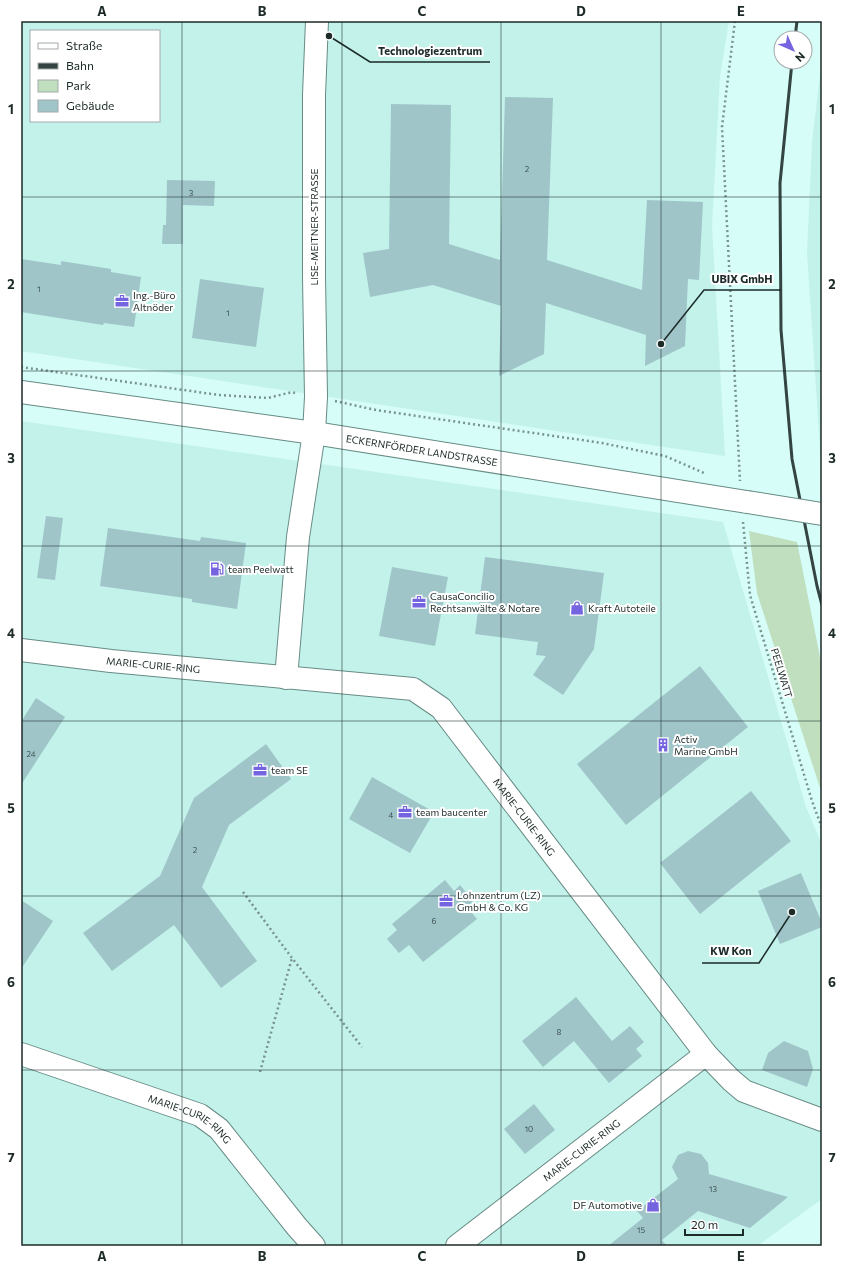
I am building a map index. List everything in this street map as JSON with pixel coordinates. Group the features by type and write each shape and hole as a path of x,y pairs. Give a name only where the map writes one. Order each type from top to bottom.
{"street":[{"name":"LISE-MEITNER-STRASSE","path":"314,434 316,397 314,277 314,96 318,21"},
{"name":"ECKERNFÖRDER LANDSTRASSE","path":"21,392 314,434 744,507 822,514"},
{"path":"286,678 298,537 314,434"},
{"name":"MARIE-CURIE-RING","path":"21,650 111,661 413,689 441,708 706,1054 744,1091 822,1120"},
{"name":"MARIE-CURIE-RING","path":"21,1054 200,1115 219,1129 314,1246"},
{"name":"MARIE-CURIE-RING","path":"457,1246 706,1054"}],"path":[{"name":"PEELWATT","path":"735,21 722,127 750,595 812,801 822,828"},
{"path":"21,367 220,395 268,398 292,392 376,410 602,443 665,456 706,473"},
{"path":"243,892 292,958 362,1047"},
{"path":"260,1072 292,958"}],"shaded area":[{"path":"21,21 729,21 720,76 712,226 725,456 21,351"},
{"path":"822,59 822,479 807,253 812,142"},
{"path":"21,421 723,522 806,807 822,845 822,1199 757,1246 21,1246"}],"green space":[{"path":"749,531 797,542 822,667 822,794 757,593"}],"building":[{"path":"505,97 553,98 547,260 642,290 647,200 703,202 699,280 688,279 685,346 645,366 646,335 546,303 544,354 499,376 501,306 433,285 370,297 363,253 389,249 391,104 451,105 449,244 500,260"},
{"path":"167,180 215,181 214,206 183,205 183,244 162,244 163,225 166,225"},
{"path":"21,259 61,265 61,261 111,269 111,272 141,277 134,327 104,323 103,325 21,312"},
{"path":"200,279 264,288 256,347 192,338"},
{"path":"46,516 63,518 55,580 37,578"},
{"path":"108,528 200,541 201,537 246,543 237,609 192,602 192,599 100,586"},
{"path":"485,557 604,573 594,649 563,695 533,675 546,656 536,655 538,642 475,634"},
{"path":"392,567 448,577 435,646 379,636"},
{"name":"Activ Marine GmbH","path":"700,666 748,727 626,825 577,764"},
{"path":"36,698 65,717 21,785 21,722"},
{"path":"266,744 291,779 229,825 202,887 257,961 221,988 174,925 112,971 83,933 160,876 194,798"},
{"path":"372,777 434,812 410,853 349,819"},
{"path":"751,791 791,841 700,914 660,863"},
{"path":"801,873 822,923 822,927 780,944 758,891"},
{"path":"445,880 454,891 460,885 473,901 467,907 477,919 423,962 409,945 399,953 387,939 397,930 392,924"},
{"path":"21,900 53,921 21,969"},
{"path":"576,997 612,1041 630,1026 644,1042 636,1049 642,1056 609,1083 574,1041 543,1067 522,1041"},
{"path":"784,1041 808,1051 813,1069 807,1087 762,1070 768,1053"},
{"path":"534,1104 555,1130 525,1154 504,1129"},
{"path":"688,1151 701,1154 708,1163 709,1174 788,1197 750,1228 698,1211 662,1240 667,1246 608,1246 643,1218 637,1211 678,1179 672,1167 678,1155"}],"railway":[{"path":"796,30 797,21"},
{"path":"791,70 780,183 781,330 792,459 822,605"}],"place":[{"name":"Technologiezentrum","path":"329,36"},
{"name":"Ing.-Büro Altnöder","path":"122,301"},
{"name":"UBIX GmbH","path":"661,344"},
{"name":"team Peelwatt","path":"217,569"},
{"name":"CausaConcilio Rechtsanwälte & Notare","path":"419,602"},
{"name":"Kraft Autoteile","path":"577,608"},
{"name":"Activ Marine GmbH","path":"663,745"},
{"name":"team SE","path":"260,770"},
{"name":"team baucenter","path":"405,812"},
{"name":"Lohnzentrum (LZ) GmbH & Co. KG","path":"446,901"},
{"name":"KW Kon","path":"792,912"},
{"name":"DF Automotive","path":"653,1205"}]}
